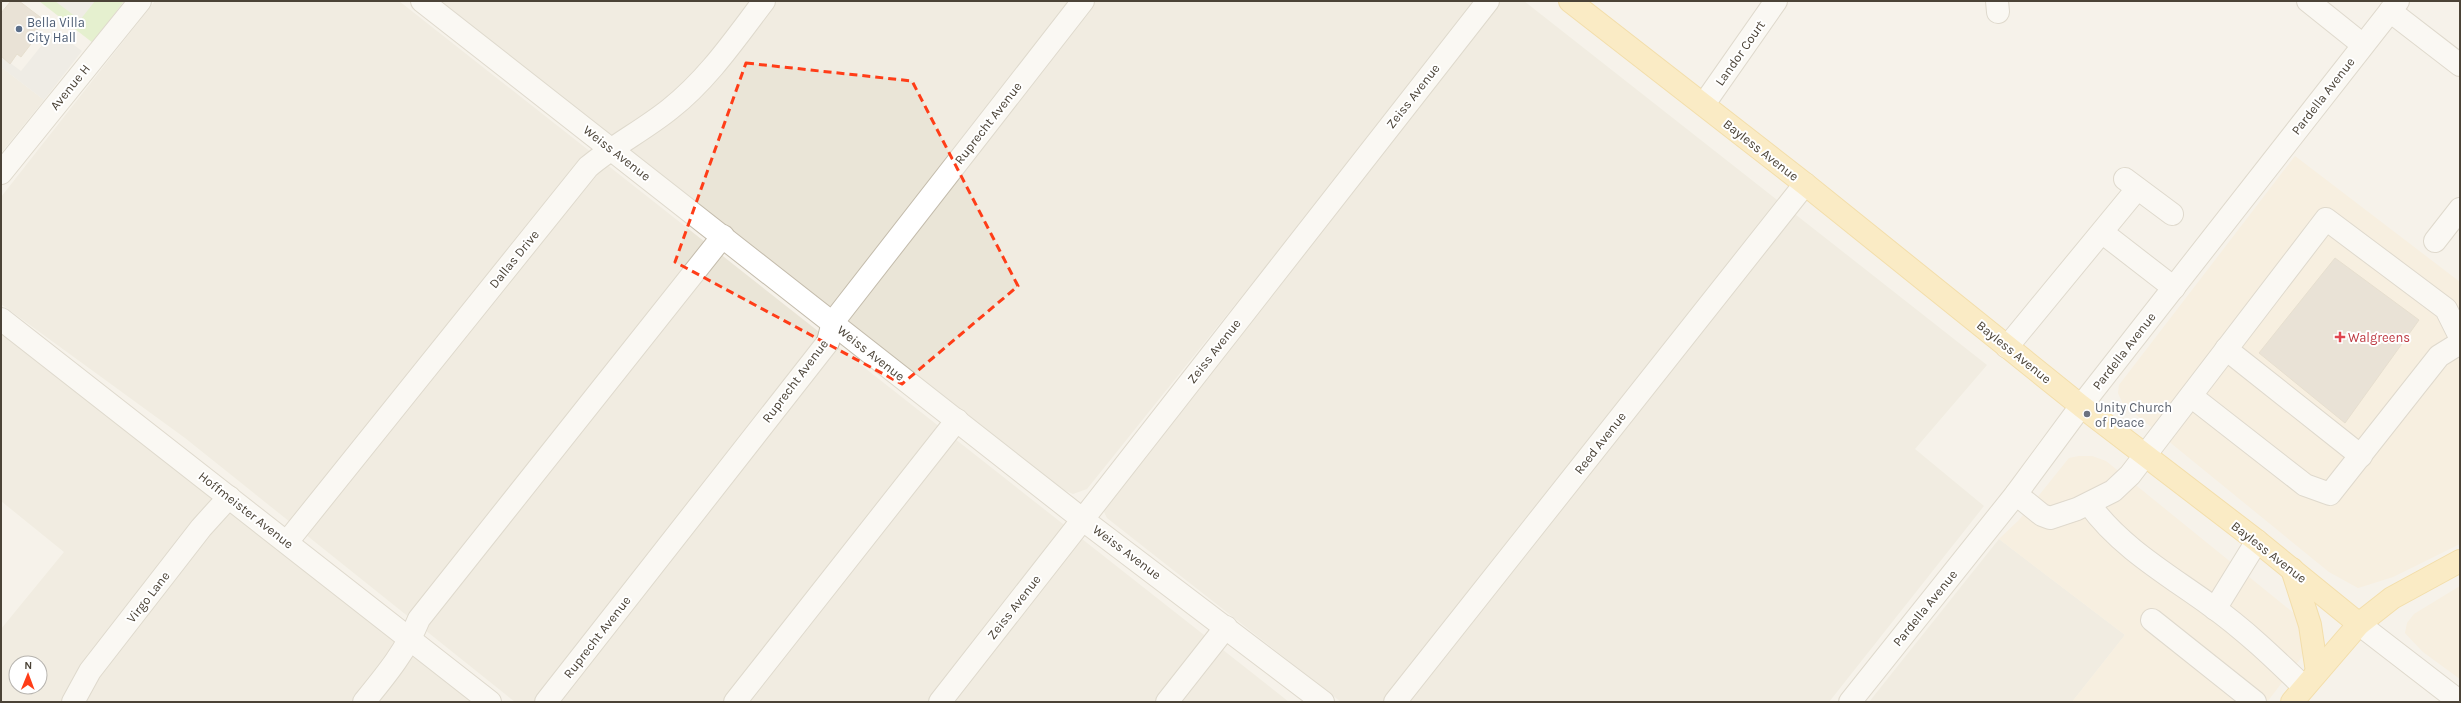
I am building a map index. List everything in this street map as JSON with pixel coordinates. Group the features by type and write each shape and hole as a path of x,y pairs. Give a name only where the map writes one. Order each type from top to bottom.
{"main road":[{"name":"Bayless Avenue","path":"1570,1 1704,104 2081,406 2257,541 2359,624"},
{"path":"2305,687 2359,624 2392,598 2460,561"},
{"path":"2292,569 2310,625 2305,687"}],"street":[{"name":"Avenue H","path":"1,173 140,1"},
{"name":"Dallas Drive","path":"287,542 588,167 610,148 670,109 705,78 764,1"},
{"name":"Ruprecht Avenue","path":"546,702 828,342 833,322 1083,1"},
{"name":"Zeiss Avenue","path":"940,702 1488,1"},
{"name":"Landor Court","path":"1704,104 1776,1"},
{"path":"2308,1 2364,45"},
{"name":"Weiss Avenue","path":"432,4 610,148 1082,519 1323,702"},
{"path":"2394,6 2460,66"},
{"name":"Pardella Avenue","path":"1850,702 2016,494 2081,406 2394,6"},
{"name":"Reed Avenue","path":"1395,702 1805,184"},
{"path":"2007,346 2103,233 2131,184 2172,214"},
{"path":"2435,241 2460,209"},
{"path":"2016,494 2042,515 2050,518 2089,504 2113,491 2146,455 2326,219 2446,310 2460,337"},
{"path":"2103,233 2174,288"},
{"path":"364,702 394,665 410,640 419,619 723,236"},
{"name":"Hoffmeister Avenue","path":"1,319 490,702"},
{"path":"2191,396 2305,485 2330,494 2439,356 2460,343"},
{"path":"2226,349 2361,456"},
{"path":"735,702 957,420"},
{"name":"Virgo Lane","path":"73,702 90,671 202,528 229,497"},
{"path":"2089,504 2100,520 2126,544 2245,631 2305,687"},
{"path":"2215,609 2257,541"},
{"path":"2152,620 2255,702"},
{"name":"Bayless Avenue","path":"2359,624 2437,695 2460,702"},
{"path":"1167,702 1226,627"}],"highlighted area":[{"path":"746,63 912,81 1018,286 902,384 675,262"}],"shaded area":[{"path":"55,1 95,1 80,20"},
{"path":"155,1 399,1 1289,702 515,702 185,438 1,304 1,197"},
{"path":"438,1 1524,1 1987,365 1915,449 1984,506 1829,702 1341,702 1107,518 1104,512 1107,502 1296,264 1278,251 1087,489 1073,494 1057,487"},
{"path":"54,30 82,51 44,100 1,67 1,56 21,71"},
{"path":"1,67 44,100 1,153"},
{"path":"2295,156 2460,282 2460,544 2393,577 2358,588 2329,572 2123,404 2118,393 2119,385"},
{"path":"1,332 473,702 1,702 1,629 64,552 1,501"},
{"path":"2092,456 2106,461 2301,619 2306,645 2301,658 2267,702 2072,702 2125,635 1999,539 2019,520 2069,458"},
{"path":"1999,539 2125,635 2072,702 1869,702"},
{"path":"2460,586 2460,679 2423,652 2405,633 2407,623 2414,614"}],"green space":[{"path":"39,1 124,1 93,43"}],"building":[{"name":"Bella Villa City Hall","path":"11,1 19,1 44,20 31,38 34,40 21,57 17,54 10,64 1,56 1,13"},
{"name":"Walgreens","path":"2335,258 2419,320 2345,423 2259,353"}],"place":[{"name":"Bella Villa City Hall","path":"19,29"},
{"name":"Walgreens","path":"2340,337"},
{"name":"Unity Church of Peace","path":"2087,414"}]}
